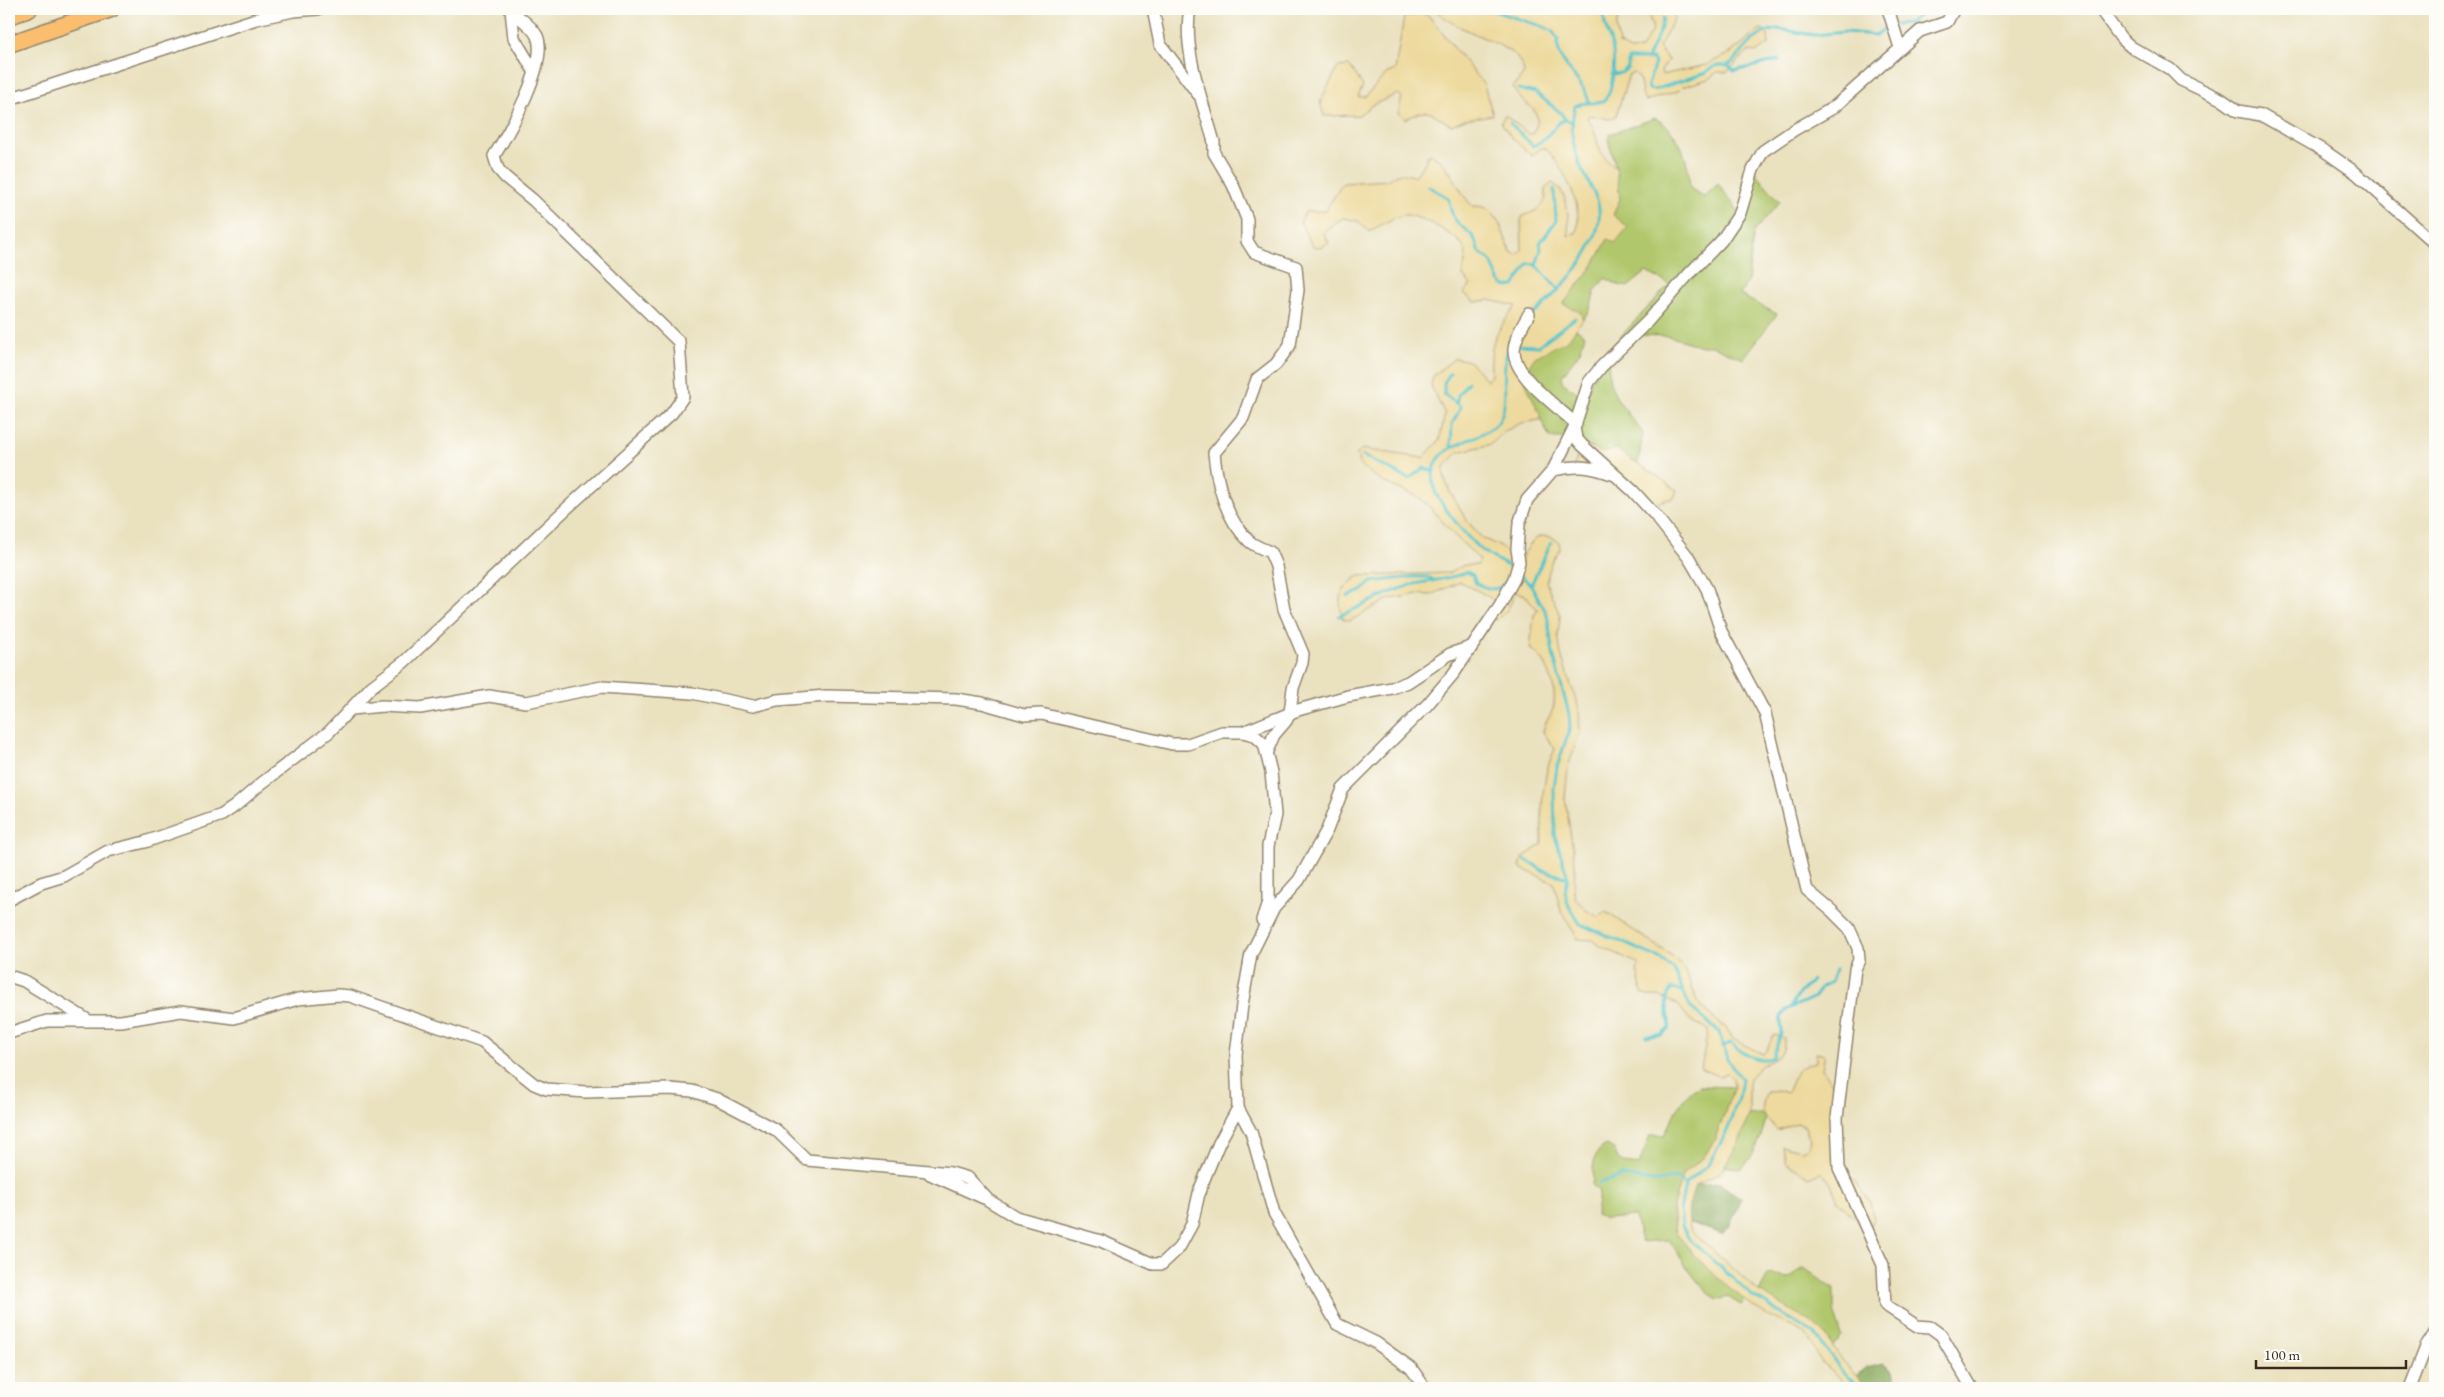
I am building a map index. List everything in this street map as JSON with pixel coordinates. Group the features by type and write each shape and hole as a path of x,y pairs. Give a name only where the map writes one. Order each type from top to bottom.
{"highway":[{"path":"9,16 29,9"},
{"path":"9,44 111,9"}],"street":[{"path":"9,99 256,19 293,11 318,9"},
{"path":"9,900 41,883 64,876 108,851 145,842 222,815 322,738 372,687 404,662 566,509 672,413 683,397 679,342 533,200 498,169 494,156 515,121 540,53 537,36 527,23 510,9"},
{"path":"510,9 514,38 534,71"},
{"path":"1152,9 1160,44 1202,99"},
{"path":"1190,9 1187,25 1189,44 1214,142 1214,153 1233,185 1247,219 1248,241 1254,252 1296,267 1298,290 1290,345 1276,364 1258,379 1243,418 1214,453 1217,483 1227,511 1250,542 1270,552 1276,566 1284,609 1303,654 1302,663 1293,688 1290,713 1274,735 1267,751"},
{"path":"1888,9 1900,48"},
{"path":"1251,954 1274,908 1299,880 1327,830 1343,789 1427,705 1454,673 1500,605 1514,579 1519,562 1517,549 1519,524 1527,500 1553,470 1575,426 1589,382 1600,367 1648,321 1688,274 1721,241 1740,213 1753,170 1764,151 1794,130 1833,108 1920,31 1948,22 1954,9"},
{"path":"2100,9 2121,38 2131,47 2170,69 2181,80 2222,99 2238,111 2261,115 2326,152 2356,173 2435,244"},
{"path":"2420,229 2435,236"},
{"path":"1529,314 1516,340 1514,352 1519,368 1538,390 1575,426 1576,438 1582,445 1655,515 1689,558 1707,589 1721,631 1765,713 1807,890 1832,911 1848,928 1858,948 1859,960 1855,969 1837,1118 1839,1168 1883,1265 1885,1305 1917,1326 1930,1327 1941,1335 1972,1388"},
{"path":"1553,470 1574,466 1588,466 1615,475"},
{"path":"352,709 382,706 420,708 489,696 526,702 602,687 692,693 754,706 777,700 826,696 956,700 982,703 1024,716 1041,714 1172,744 1188,744 1222,732 1243,732 1290,713 1348,696 1392,688 1408,682 1450,654 1471,647"},
{"path":"1243,732 1261,740 1267,751 1275,815 1268,846 1268,902 1251,954 1236,1055 1238,1108 1251,1132 1274,1213 1336,1324 1376,1343 1412,1368 1424,1388"},
{"path":"9,976 24,981 88,1020"},
{"path":"9,1033 47,1021 121,1021 181,1011 234,1018 298,999 338,995 350,996 482,1042 534,1084 546,1089 586,1092 670,1089 692,1091 717,1099 776,1130 807,1160 950,1173 968,1178 988,1200 1016,1217 1101,1241 1153,1264 1162,1264 1179,1248 1192,1224 1200,1189 1220,1142 1238,1108"},
{"path":"2410,1388 2426,1346 2435,1333"}],"green space":[{"path":"1655,118 1671,131 1682,148 1688,168 1690,188 1704,197 1718,184 1740,213 1753,170 1780,202 1754,231 1748,280 1740,295 1777,314 1743,359 1713,346 1701,346 1668,336 1634,335 1616,351 1609,365 1611,386 1622,407 1643,433 1638,464 1616,449 1603,453 1569,438 1550,438 1525,382 1529,365 1533,359 1540,353 1566,339 1577,329 1585,335 1580,351 1562,376 1562,382 1584,397 1603,358 1670,284 1646,272 1628,287 1618,285 1605,278 1595,291 1590,310 1583,319 1579,312 1563,304 1593,266 1608,239 1613,215 1620,199 1616,168 1608,139 1610,134"},
{"path":"1700,1086 1734,1087 1715,1139 1704,1157 1683,1173 1673,1206 1673,1221 1676,1233 1695,1256 1745,1300 1741,1305 1728,1297 1717,1298 1707,1291 1689,1270 1669,1240 1641,1242 1635,1217 1605,1219 1596,1215 1599,1191 1592,1186 1594,1162 1598,1152 1607,1145 1615,1150 1618,1160 1623,1163 1639,1165 1650,1135 1664,1135 1674,1114 1683,1101 1693,1090"},
{"path":"1762,1114 1766,1118 1760,1139 1746,1164 1741,1169 1725,1166 1739,1142 1749,1115"},
{"path":"1720,1183 1741,1198 1729,1227 1722,1234 1687,1222 1690,1199 1695,1185"},
{"path":"1804,1268 1834,1289 1834,1311 1842,1337 1833,1346 1824,1333 1759,1292 1768,1275 1789,1278"},
{"path":"1884,1364 1894,1371 1898,1388 1867,1388 1856,1376 1866,1368"}],"sand":[{"path":"1434,9 1620,9 1616,28 1619,44 1630,50 1641,49 1653,29 1649,11 1652,9 1670,9 1674,14 1674,19 1659,47 1668,60 1661,71 1662,75 1706,65 1732,52 1759,30 1763,29 1768,35 1769,44 1757,52 1749,51 1727,72 1717,72 1708,79 1645,101 1637,76 1635,73 1629,74 1616,116 1609,119 1589,115 1587,118 1592,125 1603,155 1616,168 1620,199 1613,215 1628,227 1615,243 1608,239 1593,266 1563,304 1580,312 1583,319 1568,340 1535,357 1529,366 1525,382 1540,414 1540,420 1521,423 1505,431 1491,444 1459,452 1444,467 1444,476 1449,490 1468,522 1482,538 1501,547 1519,562 1530,544 1539,537 1545,536 1559,542 1560,548 1551,563 1546,582 1560,615 1558,635 1561,655 1579,709 1580,731 1568,767 1565,798 1575,863 1574,892 1576,899 1586,910 1599,917 1606,912 1671,955 1685,969 1697,1001 1704,1010 1726,1028 1734,1040 1763,1054 1775,1035 1784,1038 1780,1055 1762,1065 1749,1078 1749,1115 1739,1142 1720,1173 1695,1185 1688,1214 1691,1231 1759,1292 1813,1323 1824,1333 1843,1361 1867,1388 1851,1388 1822,1363 1806,1334 1761,1312 1729,1288 1695,1256 1676,1233 1673,1206 1683,1173 1704,1157 1715,1139 1734,1087 1733,1079 1727,1073 1719,1076 1701,1069 1708,1030 1690,1020 1678,1005 1659,996 1647,996 1642,993 1637,971 1639,964 1600,946 1593,940 1578,939 1561,911 1554,883 1520,868 1522,858 1542,844 1544,784 1555,749 1543,732 1554,704 1552,680 1546,665 1530,649 1534,615 1538,610 1525,595 1516,592 1508,609 1497,620 1492,617 1500,605 1460,582 1431,595 1417,594 1387,600 1350,621 1343,619 1340,605 1342,594 1344,589 1359,576 1449,573 1464,565 1478,565 1480,560 1453,534 1428,505 1414,495 1382,482 1359,464 1357,454 1362,449 1423,458 1439,441 1445,414 1431,386 1433,376 1455,358 1469,361 1487,380 1491,376 1491,353 1495,338 1516,306 1489,300 1475,302 1463,293 1471,285 1463,276 1466,256 1465,249 1462,244 1447,232 1427,222 1409,215 1403,215 1369,232 1358,221 1343,218 1328,228 1324,234 1329,243 1320,247 1312,246 1300,222 1306,211 1325,211 1343,183 1388,180 1399,173 1415,176 1426,161 1426,156 1432,154 1445,165 1472,206 1481,207 1494,214 1511,252 1517,255 1522,250 1521,220 1523,216 1541,207 1546,195 1545,189 1552,183 1558,187 1565,199 1568,214 1568,236 1576,233 1578,223 1575,200 1559,165 1545,148 1541,148 1532,156 1512,138 1501,122 1505,115 1529,134 1533,134 1537,125 1535,112 1517,95 1513,88 1524,73 1519,60 1500,45 1451,22"},
{"path":"1427,14 1484,85 1493,115 1465,119 1451,125 1434,114 1425,112 1406,119 1398,113 1402,97 1398,94 1372,105 1359,115 1324,116 1320,102 1338,67 1350,66 1363,86 1358,97 1365,97 1386,74 1395,70 1404,17"},
{"path":"1582,445 1603,453 1616,449 1677,490 1674,498 1661,501 1650,510 1615,475 1574,465"},
{"path":"1816,1053 1825,1055 1822,1069 1840,1094 1842,1178 1854,1180 1870,1201 1874,1219 1868,1229 1865,1229 1838,1201 1830,1181 1821,1173 1809,1177 1785,1162 1782,1146 1802,1150 1808,1147 1810,1139 1805,1127 1797,1123 1777,1130 1764,1113 1763,1105 1767,1092 1778,1090 1787,1093 1797,1072 1804,1066 1816,1062"}],"waterway":[{"path":"1488,9 1552,31 1558,39 1560,56 1581,86 1589,102"},
{"path":"1531,317 1567,281 1596,235 1599,219 1598,203 1579,162 1572,135 1572,126 1575,106 1583,103 1601,102 1607,96 1612,83 1612,47 1604,19 1604,9"},
{"path":"1896,24 1909,23 1928,9"},
{"path":"1647,59 1661,28 1663,18"},
{"path":"1612,74 1621,73 1628,68 1628,59 1653,59 1655,63 1648,85 1649,89 1654,90 1705,73 1715,66 1728,65 1753,40 1765,32 1777,29 1814,35 1845,32 1876,35 1890,24"},
{"path":"1728,65 1734,71 1779,60"},
{"path":"1518,89 1536,93 1561,113 1565,120"},
{"path":"1510,123 1533,146 1543,140 1560,122 1565,120 1572,122"},
{"path":"1428,186 1448,198 1454,218 1474,239 1478,251 1491,262 1501,283 1514,286 1528,264 1531,263 1537,266 1559,290"},
{"path":"1536,265 1541,250 1540,243 1556,221 1554,189"},
{"path":"1517,345 1538,346 1575,318"},
{"path":"1511,344 1505,362 1505,393 1503,412 1499,421 1490,430 1444,453 1435,465 1433,481 1435,491 1442,504 1474,544 1515,570"},
{"path":"1450,373 1444,383 1444,394 1461,407 1452,424 1451,448"},
{"path":"1457,402 1458,395 1468,382"},
{"path":"1363,456 1409,479 1423,468 1434,472"},
{"path":"1531,585 1551,543"},
{"path":"1339,616 1401,588 1453,577 1467,572 1473,575 1476,584 1491,589 1498,588 1509,578"},
{"path":"1519,574 1531,585 1547,614 1553,654 1569,714 1570,728 1557,767 1554,788 1555,836 1568,878 1565,892 1568,904 1580,924 1659,958 1673,968 1690,1007 1719,1032 1727,1059 1742,1079 1740,1092 1728,1129 1708,1165 1687,1183 1684,1190 1680,1210 1682,1226 1689,1239 1752,1296 1814,1333 1842,1371 1859,1388"},
{"path":"1348,596 1362,591 1371,582 1412,577 1432,579"},
{"path":"1525,860 1541,870 1568,878"},
{"path":"1723,1046 1731,1043 1750,1056 1762,1059 1773,1057 1781,1033 1781,1017 1786,1010 1815,997 1821,987 1831,982 1835,970"},
{"path":"1792,1007 1798,995 1812,980"},
{"path":"1646,1036 1662,1035 1669,1029 1666,1004 1668,994 1671,989 1683,991"},
{"path":"1599,1183 1622,1176 1658,1182 1673,1178 1680,1180 1685,1187"}]}
